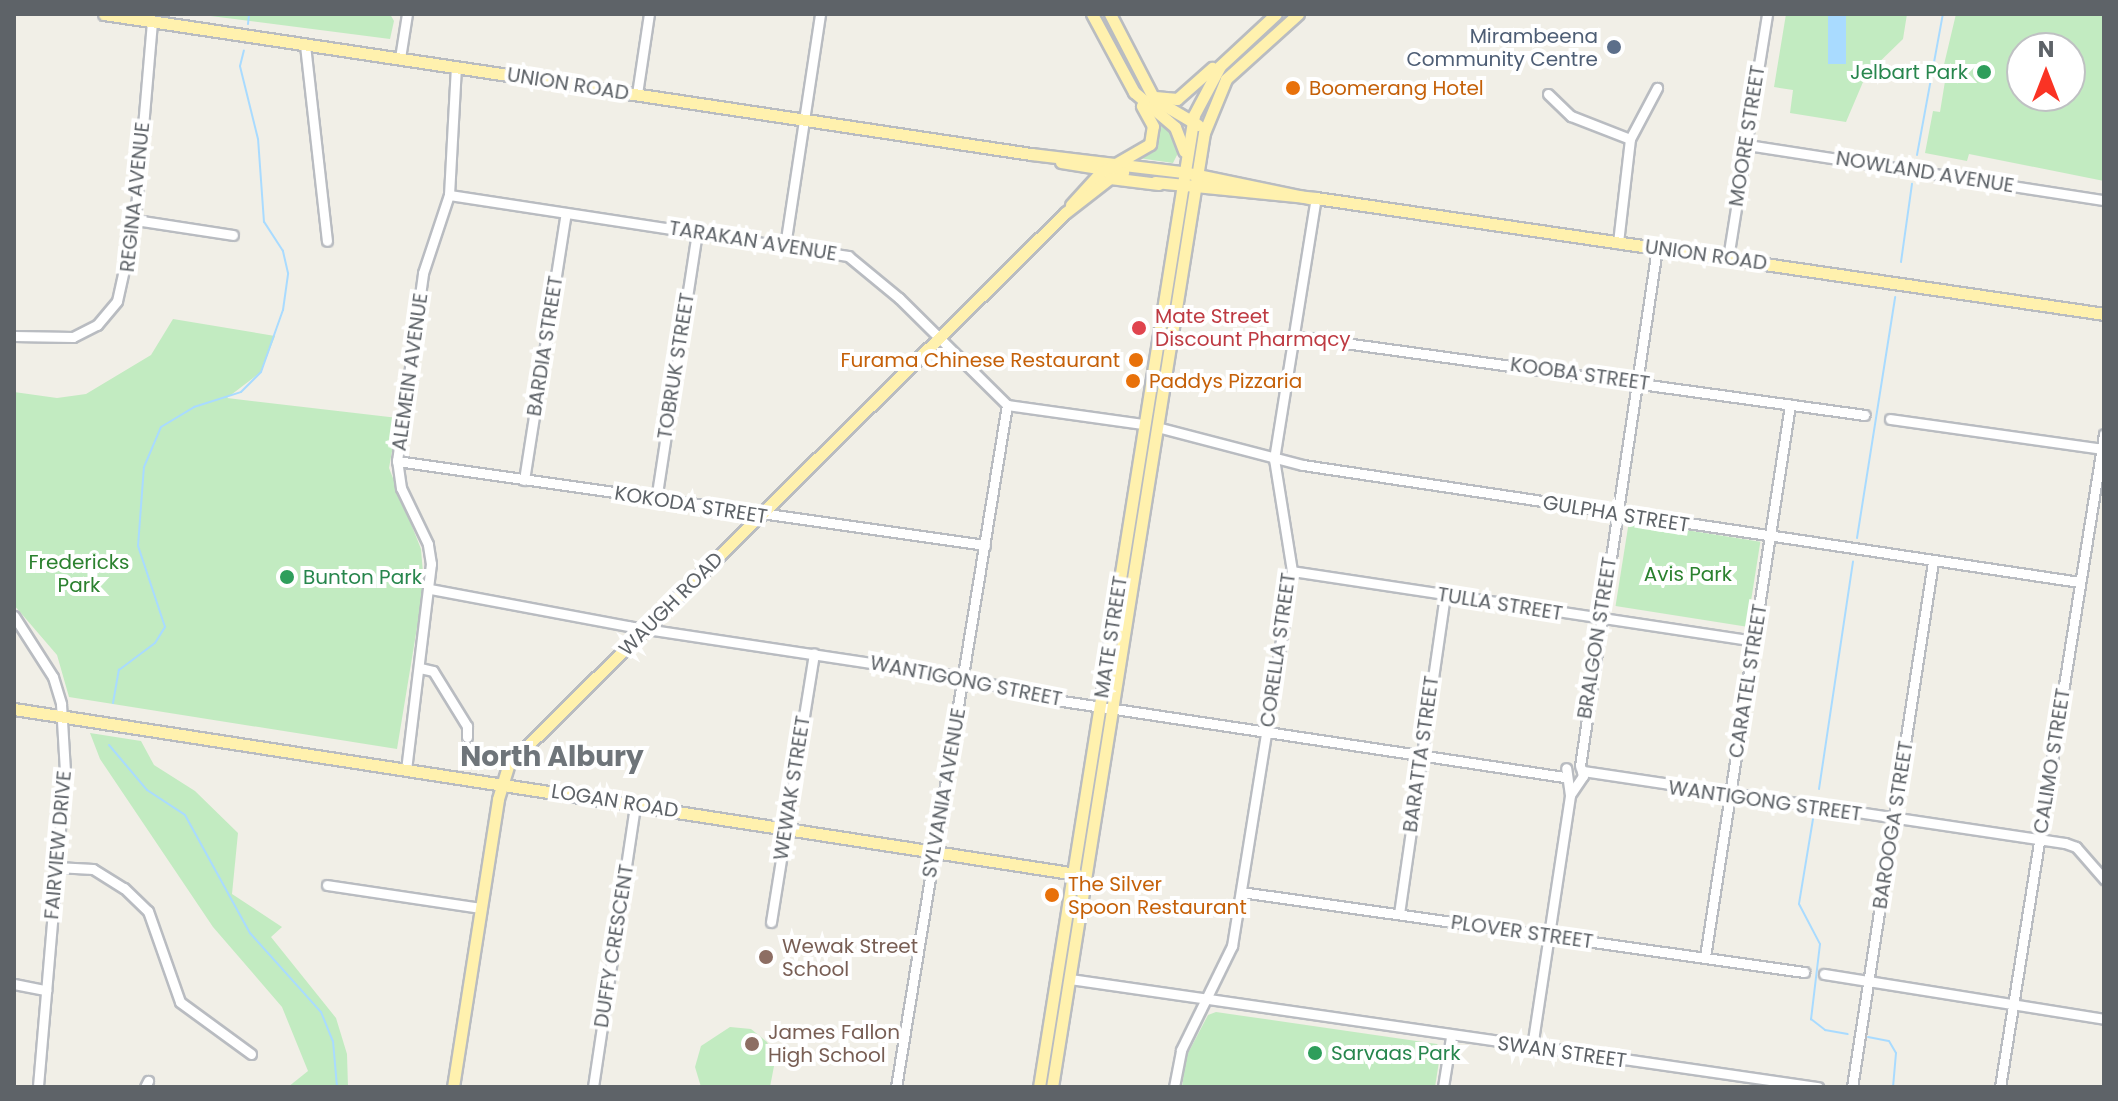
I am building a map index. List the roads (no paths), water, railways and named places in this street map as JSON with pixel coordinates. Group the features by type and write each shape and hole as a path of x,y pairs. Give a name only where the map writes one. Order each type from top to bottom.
{"main road":[{"name":"UNION ROAD","path":"104,14 1031,154 1184,166 1197,174 1312,198 2104,314"},
{"path":"1092,14 1134,92 1178,131 1184,166"},
{"path":"1110,14 1149,90 1165,109 1193,121 1202,140"},
{"name":"MATE STREET","path":"1039,1087 1113,709 1202,140 1226,79 1298,14"},
{"path":"1149,90 1158,99 1175,99 1276,15 1283,26"},
{"name":"MATE STREET","path":"1052,1087 1070,979 1079,874 1100,706 1184,166 1193,121 1205,86 1227,57"},
{"name":"WAUGH ROAD","path":"1065,213 1105,169 1153,138 1152,123 1134,92"},
{"name":"UNION ROAD","path":"1031,154 1159,184 1312,198"},
{"path":"1080,193 1081,166"},
{"name":"WAUGH ROAD","path":"453,1087 502,784 514,758 1065,213 1110,178 1159,184"},
{"name":"LOGAN ROAD","path":"14,709 1079,874"}],"street":[{"path":"400,58 407,14"},
{"path":"637,94 649,14"},
{"path":"785,246 820,14"},
{"name":"MOORE STREET","path":"1728,258 1767,14"},
{"name":"REGINA AVENUE","path":"14,336 43,340 73,337 97,325 117,301 126,279 135,220 152,22"},
{"path":"305,45 327,241"},
{"name":"ALEMEIN AVENUE","path":"406,770 430,589 428,544 401,488 397,461 423,273 449,195 456,66"},
{"path":"1618,243 1630,139 1657,88"},
{"path":"1548,94 1571,116 1630,139"},
{"name":"NOWLAND AVENUE","path":"1747,145 2104,200"},
{"name":"TARAKAN AVENUE","path":"449,195 785,246 859,262 1007,405"},
{"name":"CORELLA STREET","path":"1174,1087 1181,1050 1230,953 1292,571 1274,459 1312,198"},
{"name":"BARDIA STREET","path":"524,480 566,213"},
{"path":"135,220 233,235"},
{"name":"TOBRUK STREET","path":"656,500 697,232"},
{"name":"BRALGON STREET","path":"1532,1047 1657,248"},
{"name":"KOOBA STREET","path":"1294,336 1865,415"},
{"path":"1007,405 1143,424"},
{"name":"SYLVANIA AVENUE","path":"896,1087 1007,405"},
{"name":"CARATEL STREET","path":"1705,957 1790,405"},
{"path":"1890,419 2103,449"},
{"name":"GULPHA STREET","path":"1157,427 1274,459 1769,538 2079,582"},
{"name":"CALIMO STREET","path":"2000,1087 2104,434"},
{"name":"KOKODA STREET","path":"397,461 760,516 985,545"},
{"name":"BAROOGA STREET","path":"1852,1087 1933,562"},
{"name":"TULLA STREET","path":"1292,571 1755,641"},
{"name":"WANTIGONG STREET","path":"430,589 647,628 964,677 1113,709 2072,844 2104,879"},
{"name":"BARATTA STREET","path":"1399,914 1445,595"},
{"name":"FAIRVIEW DRIVE","path":"14,616 47,661 62,716 65,771 38,1087"},
{"name":"WEWAK STREET","path":"771,922 814,653"},
{"path":"420,668 433,671 467,726 467,737"},
{"name":"DUFFY CRESCENT","path":"593,1087 635,805"},
{"path":"56,867 93,869 124,888 148,911 180,1002 251,1054"},
{"path":"327,885 481,908"},
{"name":"PLOVER STREET","path":"1241,892 1804,972"},
{"path":"1824,974 2104,1019"},
{"name":"SWAN STREET","path":"1070,979 1206,1002 1818,1087"},
{"path":"14,984 46,990"},
{"path":"1443,1087 1451,1037"},
{"path":"1724,1087 1726,1075"}],"water":[{"path":"1828,14 1846,14 1846,64 1828,64"}],"waterway":[{"path":"248,24 249,14"},
{"path":"1917,155 1943,14"},
{"path":"113,703 119,670 155,643 165,627 138,546 144,467 161,427 194,407 241,392 261,372 283,310 288,273 283,251 264,222 258,139 240,66 244,50"},
{"path":"1901,262 1912,184"},
{"path":"1857,538 1895,297"},
{"path":"1819,789 1853,562"},
{"path":"109,745 147,790 185,815 250,933 321,1012 333,1041 337,1087"},
{"path":"1813,819 1799,904 1820,944 1811,1019 1825,1030 1848,1034"},
{"path":"1868,1037 1889,1041 1896,1053 1893,1087"}],"place":[{"name":"Mirambeena Community Centre","path":"1614,47"},
{"name":"Jelbart Park","path":"1984,72"},
{"name":"Boomerang Hotel","path":"1293,88"},
{"name":"Mate Street Discount Pharmqcy","path":"1139,328"},
{"name":"Furama Chinese Restaurant","path":"1136,360"},
{"name":"Paddys Pizzaria","path":"1133,381"},
{"name":"Bunton Park","path":"287,577"},
{"name":"The Silver Spoon Restaurant","path":"1052,895"},
{"name":"Wewak Street School","path":"766,957"},
{"name":"James Fallon High School","path":"752,1044"},
{"name":"Sarvaas Park","path":"1315,1053"}],"district":[{"name":"North Albury","path":"552,757"}],"park label":[{"name":"Fredericks Park","path":"79,574"},
{"name":"Avis Park","path":"1688,574"}]}
